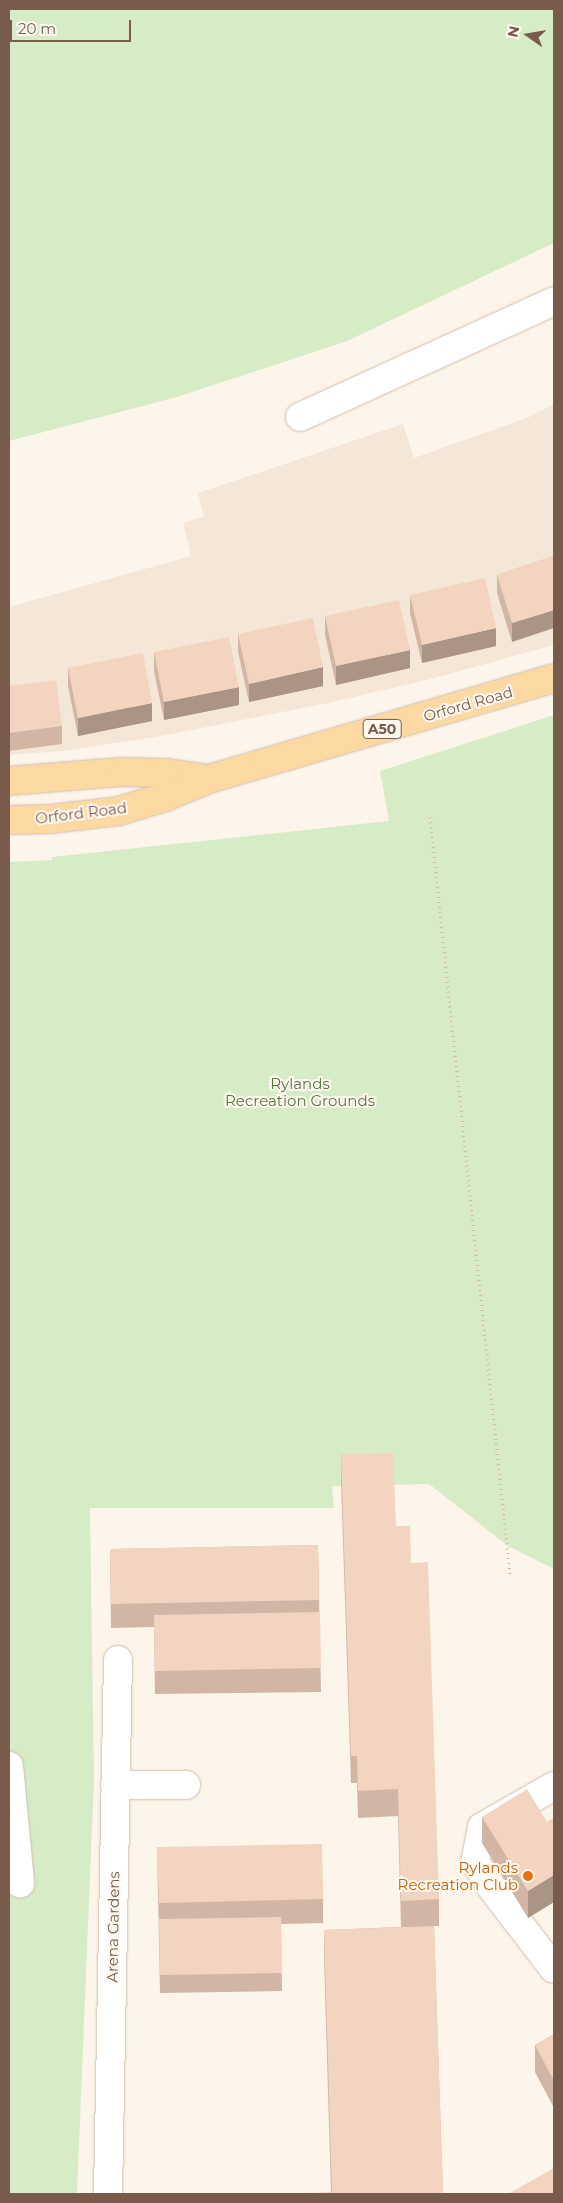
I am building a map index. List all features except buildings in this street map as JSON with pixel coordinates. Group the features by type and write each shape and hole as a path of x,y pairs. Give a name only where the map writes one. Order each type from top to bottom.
{"main road":[{"name":"Orford Road","path":"9,820 50,819 119,811 165,797 209,779 554,678"},
{"name":"Orford Road","path":"9,781 121,772 167,773 209,779"}],"street":[{"path":"300,417 554,301"},
{"name":"Arena Gardens","path":"108,2194 118,1660"},
{"path":"9,1766 20,1883"},
{"path":"115,1785 186,1784"},
{"path":"554,1786 482,1827 475,1862 491,1888 554,1969"}],"path":[{"path":"430,817 510,1574"}],"shaded area":[{"path":"554,404 554,645 427,680 328,703 167,735 64,751 9,755 9,607 191,556 183,523 204,516 198,493 403,424 414,458 529,417"}],"green space":[{"path":"9,9 554,9 554,243 347,341 177,397 9,441"},
{"name":"Rylands Recreation Grounds","path":"554,715 554,1569 508,1546 429,1484 332,1486 334,1508 90,1508 94,1780 77,2194 9,2194 9,862 52,860 52,857 389,821 380,771"}],"place":[{"name":"Rylands Recreation Club","path":"528,1876"}]}
